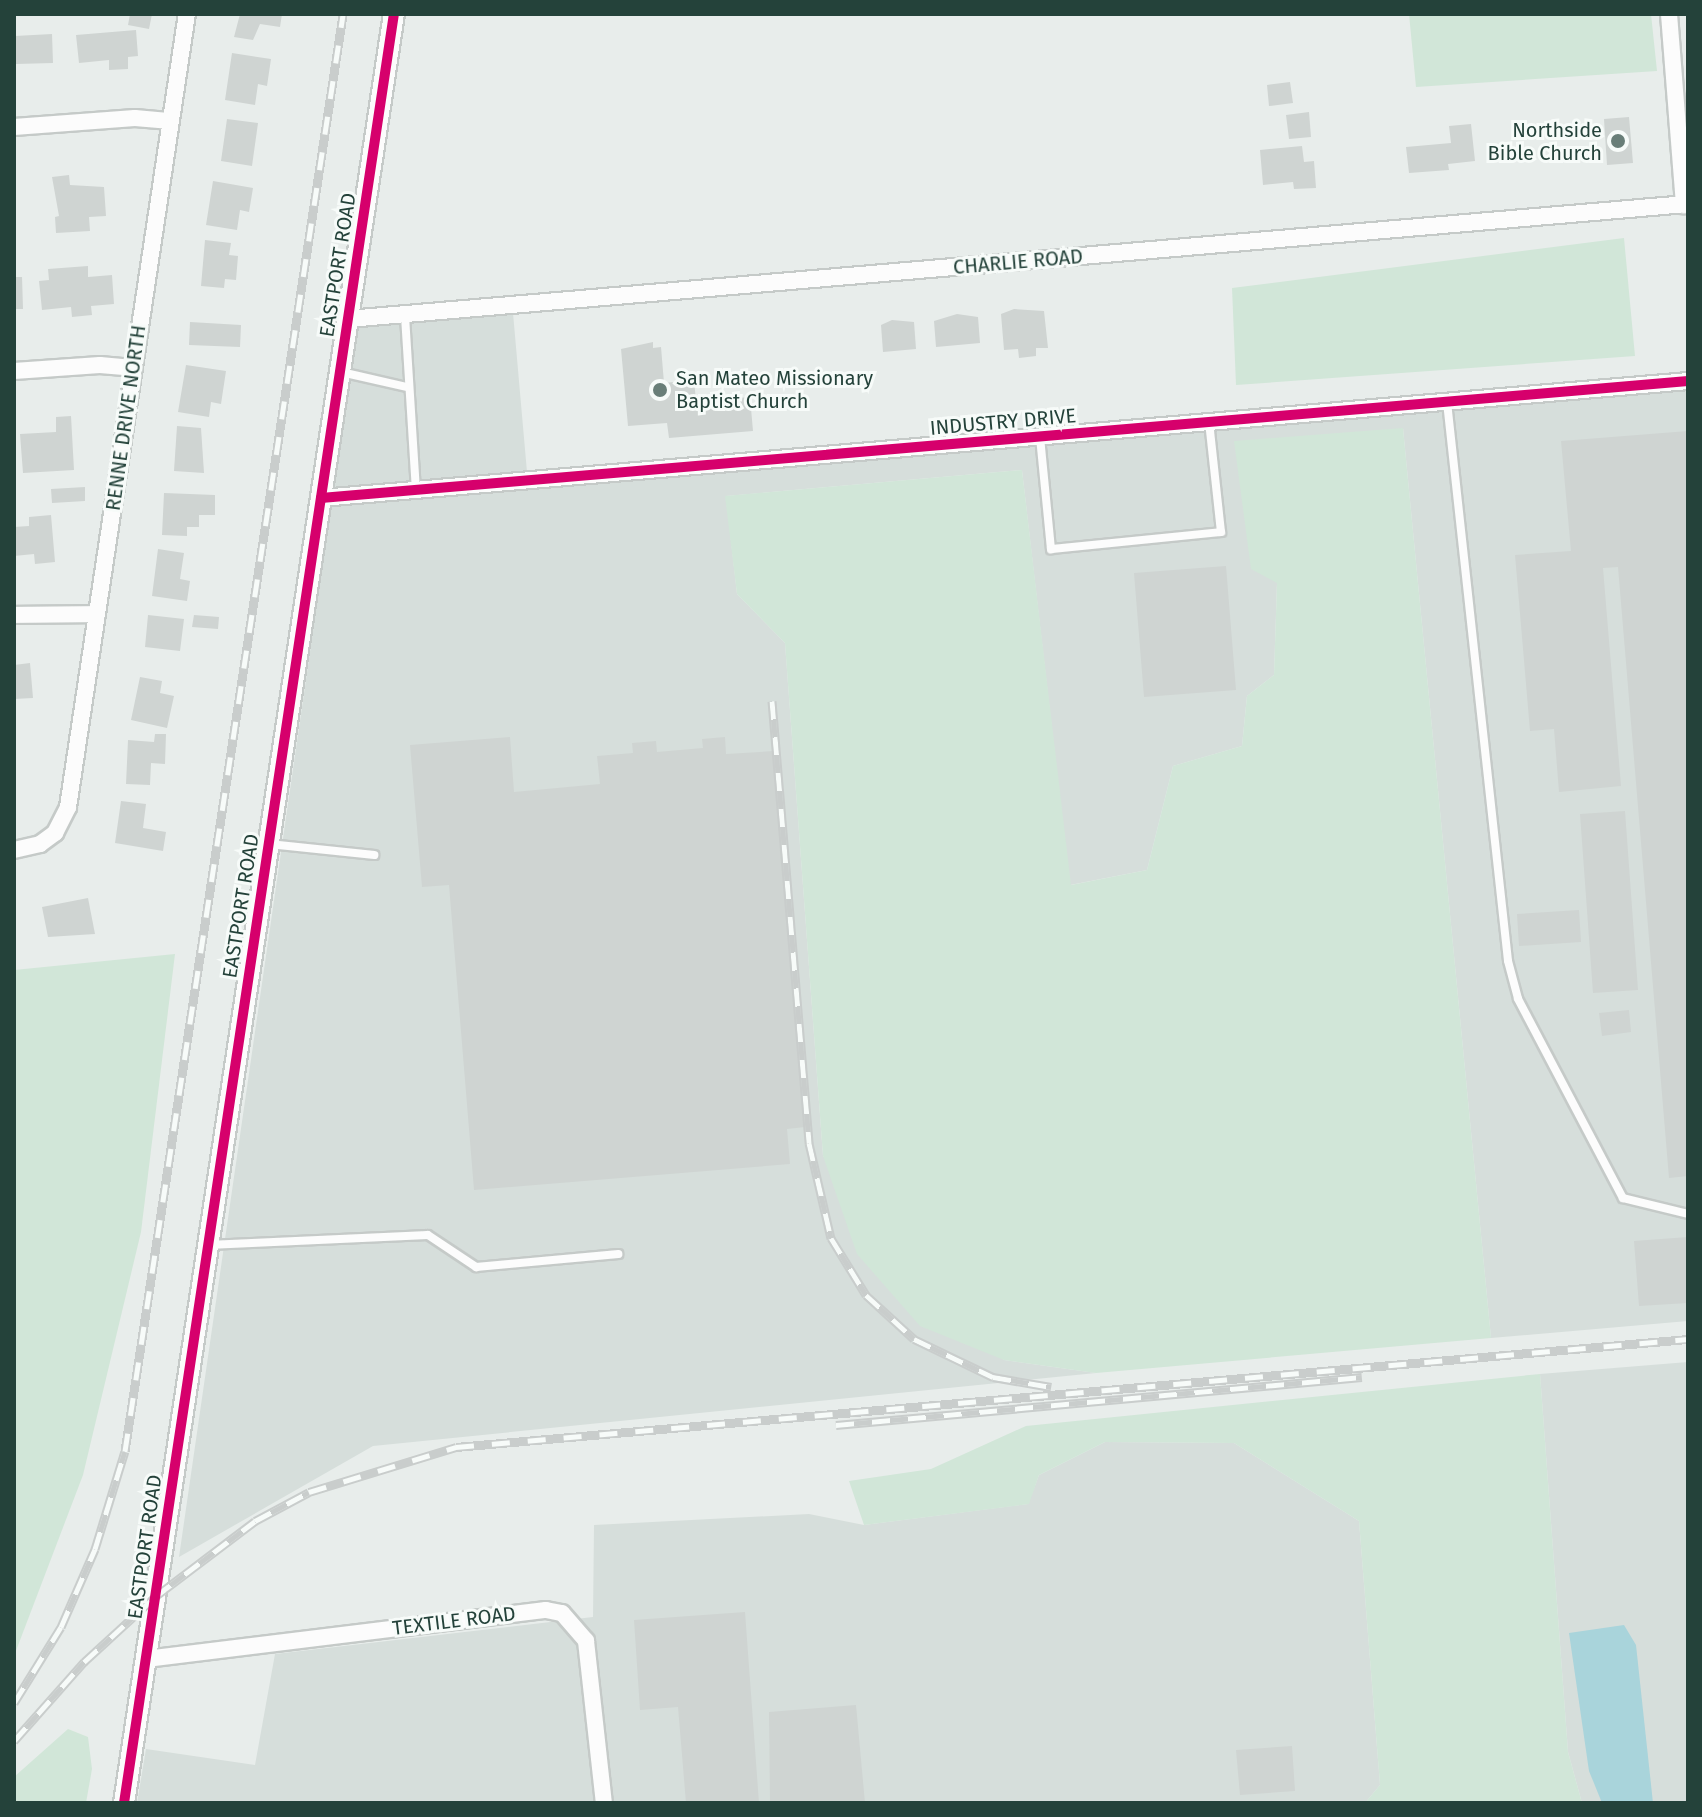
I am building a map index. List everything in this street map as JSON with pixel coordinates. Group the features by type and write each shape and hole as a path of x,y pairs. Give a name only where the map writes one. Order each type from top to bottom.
{"street":[{"name":"RENNE DRIVE NORTH","path":"14,850 40,844 63,821 187,14"},
{"name":"EASTPORT ROAD","path":"124,1803 394,14"},
{"path":"1669,14 1686,204"},
{"path":"14,127 135,118 171,121"},
{"name":"CHARLIE ROAD","path":"348,319 1686,204"},
{"path":"14,371 100,365 133,368"},
{"name":"INDUSTRY DRIVE","path":"321,498 1688,381"},
{"path":"14,615 97,614"},
{"name":"TEXTILE ROAD","path":"146,1659 546,1610 562,1613 586,1641 604,1803"}],"lane":[{"path":"405,316 407,387 416,490"},
{"path":"340,372 407,387"},
{"path":"1446,401 1508,961 1518,999 1623,1198 1688,1214"},
{"path":"1040,437 1051,549 1221,532 1209,422"},
{"path":"269,844 374,855"},
{"path":"207,1245 428,1235 476,1267 618,1254"}],"shaded area":[{"path":"513,313 527,472 1688,371 1688,1321 1491,1338 1403,428 1277,583 1274,675 1247,696 1242,746 1173,766 1147,870 1070,885 1022,470 726,496 737,594 785,643 823,1156 1004,1360 1096,1373 373,1446 179,1557 357,327"},
{"path":"1688,1362 1688,1803 1582,1803 1568,1752 1540,1374"},
{"path":"1105,1442 1234,1443 1359,1521 1380,1785 1365,1803 137,1803 146,1749 255,1765 275,1654 593,1617 594,1525 809,1514 864,1525 1028,1504 1039,1475"}],"green space":[{"path":"1409,14 1651,14 1657,71 1416,87"},
{"path":"1624,238 1635,356 1236,385 1232,288"},
{"path":"1403,428 1491,1338 1096,1373 1004,1360 920,1326 857,1254 823,1156 785,643 737,594 725,496 1022,470 1071,885 1147,870 1173,766 1242,746 1247,696 1274,675 1277,583 1251,569 1234,441"},
{"path":"175,954 141,1232 83,1475 14,1656 14,970"},
{"path":"1540,1374 1568,1752 1582,1803 1365,1803 1380,1785 1359,1521 1234,1443 1105,1442 1039,1475 1029,1504 864,1525 849,1481 931,1469 1026,1426"},
{"path":"68,1729 88,1737 92,1769 86,1803 14,1803 14,1777"}],"water":[{"path":"1624,1625 1636,1645 1653,1803 1602,1803 1589,1771 1569,1633"}],"building":[{"path":"130,14 152,14 149,29 128,25"},
{"path":"240,14 282,14 280,27 260,24 253,40 234,37"},
{"path":"136,30 138,56 128,57 128,69 109,70 109,60 79,63 76,35"},
{"path":"52,34 53,63 16,64 15,36"},
{"path":"232,53 271,59 267,86 258,84 255,105 225,100"},
{"path":"1290,82 1293,103 1269,106 1267,85"},
{"path":"1309,112 1311,137 1289,139 1286,115"},
{"name":"Northside Bible Church","path":"1629,117 1633,163 1607,165 1604,119"},
{"path":"227,119 258,123 252,166 221,161"},
{"path":"1471,124 1475,161 1448,164 1449,170 1409,173 1406,147 1451,143 1449,126"},
{"path":"1302,146 1304,162 1314,161 1316,188 1294,189 1293,182 1263,185 1260,150"},
{"path":"69,175 70,185 104,187 106,216 89,217 90,231 56,233 55,217 59,216 52,177"},
{"path":"213,181 253,188 249,212 240,210 237,230 206,225"},
{"path":"205,240 231,243 229,255 238,256 236,280 225,279 224,288 201,286"},
{"path":"88,266 88,277 112,275 114,304 91,306 92,315 72,317 71,307 42,310 39,281 49,280 48,269"},
{"path":"14,277 22,277 23,309 14,309"},
{"path":"1014,309 1044,311 1048,348 1036,348 1036,356 1019,358 1018,349 1004,350 1001,314"},
{"path":"957,314 978,317 980,343 936,347 934,321"},
{"path":"892,320 914,322 916,349 883,352 881,325"},
{"path":"190,322 241,325 240,347 189,345"},
{"name":"San Mateo Missionary Baptist Church","path":"653,342 653,348 661,347 664,383 694,380 696,401 750,397 753,431 669,438 667,423 628,426 621,349"},
{"path":"186,365 226,371 221,404 211,402 209,417 178,412"},
{"path":"71,416 74,470 23,473 20,434 56,432 56,417"},
{"path":"177,426 201,428 204,473 174,471"},
{"path":"1688,431 1688,1176 1669,1178 1618,567 1603,568 1621,786 1559,792 1554,729 1530,731 1515,555 1571,551 1561,441"},
{"path":"85,487 85,501 52,503 51,489"},
{"path":"164,493 215,495 215,515 199,515 199,527 187,527 187,536 162,535"},
{"path":"51,515 55,562 35,564 34,554 14,556 14,527 29,526 29,517"},
{"path":"158,549 184,553 180,579 190,581 187,601 152,596"},
{"path":"1226,566 1236,690 1144,697 1134,573"},
{"path":"148,615 184,619 180,651 145,647"},
{"path":"194,615 219,617 218,629 192,627"},
{"path":"30,663 33,698 14,699 14,665"},
{"path":"140,677 162,681 160,693 174,696 167,728 131,720"},
{"path":"155,734 166,734 165,764 151,763 150,785 126,784 128,740 154,742"},
{"path":"510,737 514,792 600,784 597,756 633,753 632,743 656,741 657,752 703,748 702,739 725,737 726,754 774,751 805,1127 787,1129 790,1164 474,1190 449,885 422,887 410,745"},
{"path":"121,801 146,804 143,828 166,832 163,851 115,843"},
{"path":"1625,811 1638,990 1593,993 1580,814"},
{"path":"88,898 95,934 48,937 42,907"},
{"path":"1579,910 1581,942 1519,946 1517,914"},
{"path":"1629,1010 1631,1032 1602,1036 1599,1013"},
{"path":"1688,1237 1688,1303 1639,1306 1634,1241"},
{"path":"745,1612 759,1803 686,1803 678,1707 640,1710 634,1620"},
{"path":"856,1705 865,1803 770,1803 769,1712"},
{"path":"1292,1746 1295,1791 1240,1795 1236,1750"}],"railway":[{"path":"14,1703 61,1627 95,1549 125,1451 343,14"},
{"path":"772,701 809,1143 831,1238 866,1295 914,1339 993,1377 1051,1387"},
{"path":"14,1741 84,1662 156,1596 255,1521 309,1492 456,1447 1688,1339"},
{"path":"836,1425 1362,1377"}],"cycle path":[{"path":"124,1803 394,14"},
{"path":"321,498 1688,381"}],"place":[{"name":"Northside Bible Church","path":"1618,141"},
{"name":"San Mateo Missionary Baptist Church","path":"660,390"}]}
